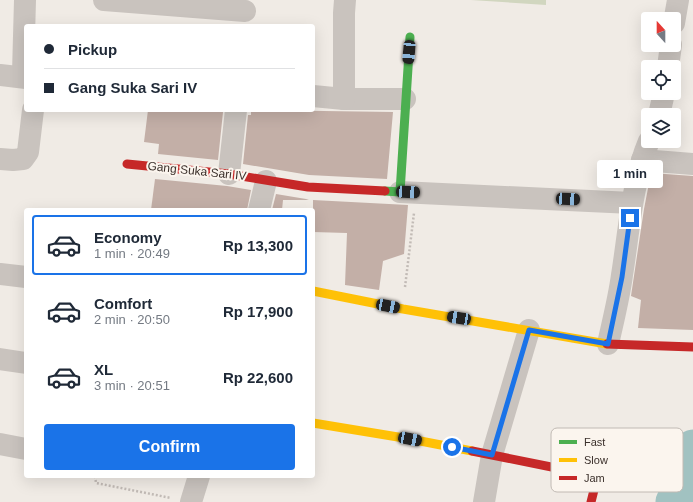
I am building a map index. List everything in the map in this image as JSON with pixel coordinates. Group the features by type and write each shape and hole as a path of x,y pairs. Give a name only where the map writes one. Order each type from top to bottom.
{"street":[{"path":"25,0 25,24"},
{"path":"104,0 245,12"},
{"path":"344,99 344,13 346,0"},
{"path":"676,12 678,0"},
{"path":"410,37 405,99 408,192 632,203"},
{"path":"0,75 24,75"},
{"path":"315,96 344,99 405,99"},
{"path":"0,159 23,159 28,152 33,112"},
{"path":"229,174 236,112"},
{"path":"608,344 622,277 632,203 646,151 693,164"},
{"name":"Gang Suka Sari IV","path":"127,164 229,174 308,187 408,192"},
{"path":"259,208 266,181"},
{"path":"0,274 24,277"},
{"path":"315,291 403,309 608,344 693,348"},
{"path":"484,502 492,455 529,330"},
{"path":"0,359 24,363"},
{"path":"315,424 410,439 551,467"},
{"path":"0,444 24,449"},
{"path":"182,500 198,478"},
{"path":"591,502 594,492"}],"path":[{"path":"403,309 408,192"},
{"path":"95,478 96,483 182,500"}],"green space":[{"path":"471,0 546,0 546,5"}],"building":[{"path":"148,112 223,112 218,160 158,154 159,144 144,142"},
{"path":"251,112 393,112 387,179 309,175 243,164 248,115 251,115"},
{"path":"651,173 693,176 693,330 638,328 641,300 631,296"},
{"path":"155,179 227,186 251,190 247,208 151,208"},
{"path":"276,194 309,200 283,200 282,208 272,208"},
{"path":"313,200 408,205 404,254 383,261 379,290 345,285 347,233 315,232 315,208 313,208"}],"waterway":[{"path":"683,485 693,448"},
{"path":"674,502 679,492"}],"traffic: fast":[{"path":"385,191 400,192 410,37"}],"traffic: slow":[{"path":"315,291 403,309 607,344"},
{"path":"315,423 472,451"}],"traffic: jam":[{"path":"127,164 229,174 308,187 385,191"},
{"path":"607,344 693,347"},
{"path":"472,451 551,467"},
{"path":"591,502 594,492"}],"route":[{"path":"452,447 492,455 529,330 608,344 622,277 630,218"}]}
